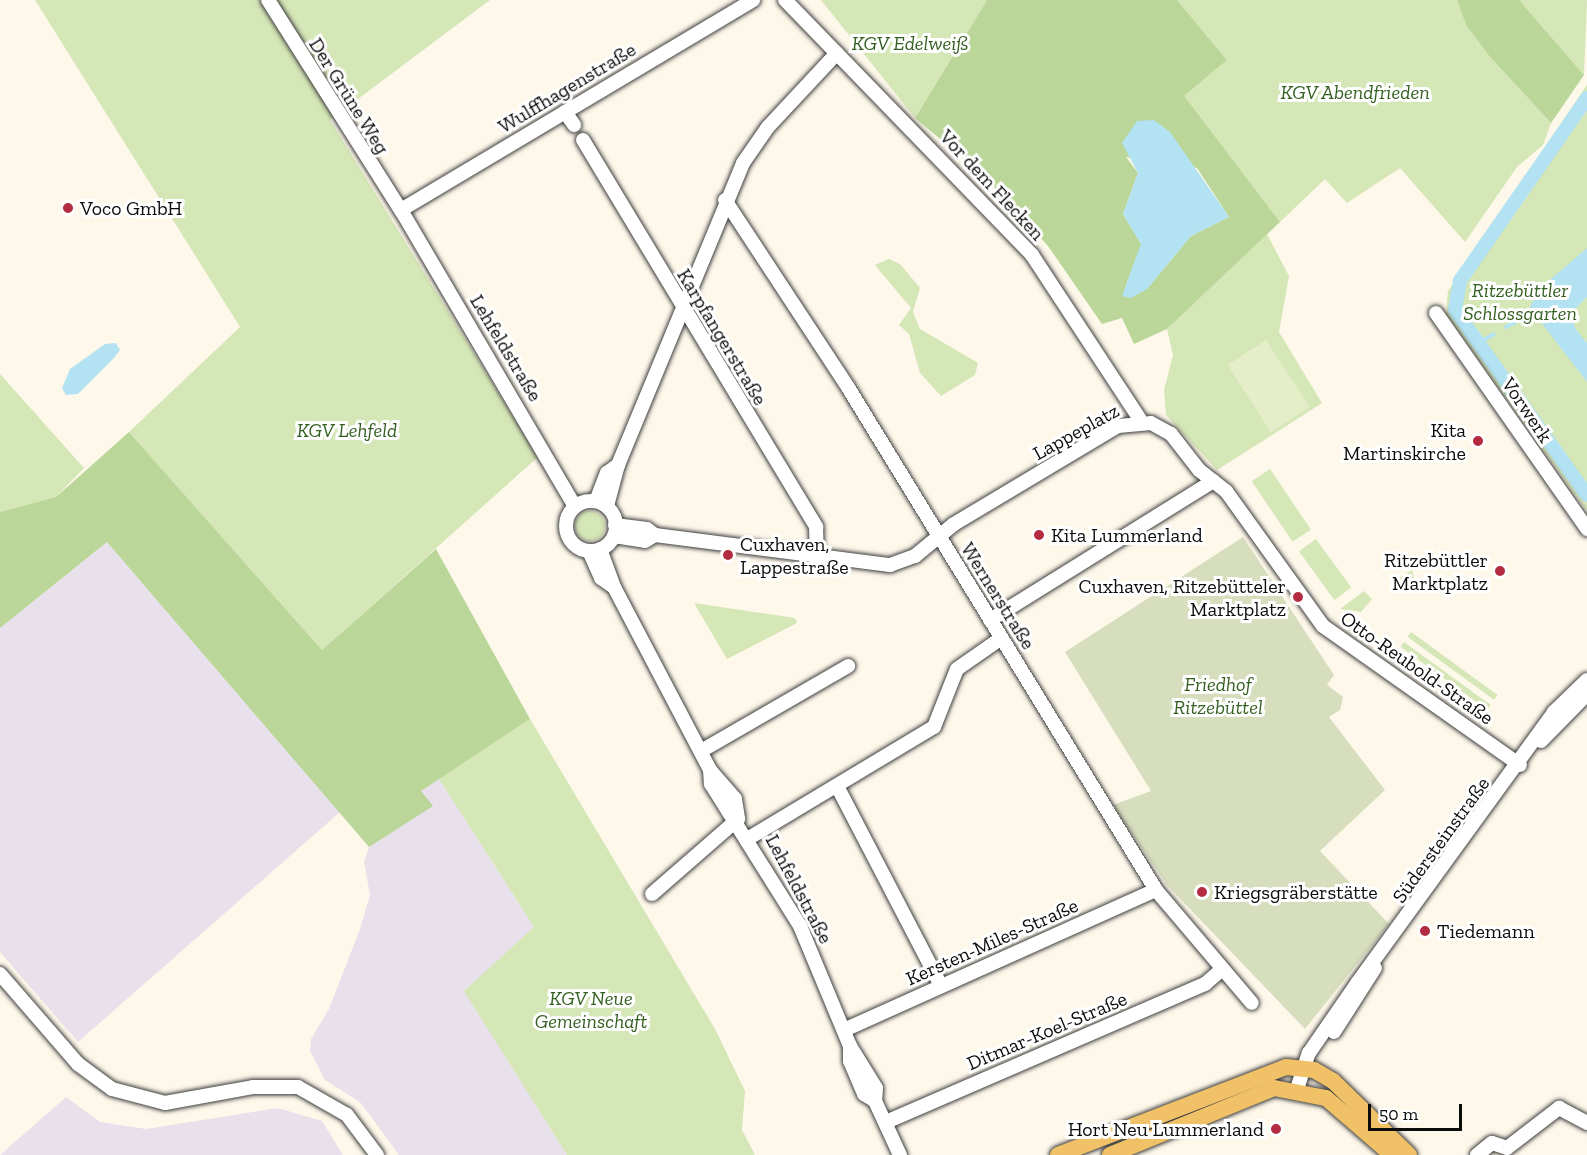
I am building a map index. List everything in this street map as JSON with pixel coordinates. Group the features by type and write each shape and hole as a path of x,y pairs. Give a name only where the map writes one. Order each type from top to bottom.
{"main road":[{"path":"1058,1155 1264,1071 1304,1068 1333,1081 1409,1155"},
{"path":"1110,1155 1252,1093 1297,1089 1338,1105 1392,1155"}],"street":[{"name":"Der Grüne Weg","path":"268,0 401,210"},
{"name":"Wulffhagenstraße","path":"401,210 753,0"},
{"name":"Vor dem Flecken","path":"785,0 1032,255 1141,421"},
{"path":"601,504 725,200 755,144 837,53"},
{"path":"565,112 574,125"},
{"name":"Karpfangerstraße","path":"583,140 682,310 816,527 817,557"},
{"name":"Wernerstraße","path":"725,200 939,537 1156,890 1221,970 1252,1003"},
{"name":"Lehfeldstraße","path":"401,210 575,506"},
{"name":"Vorwerk","path":"1436,313 1587,529"},
{"name":"Lappeplatz","path":"615,530 647,529 655,535 890,565 915,556 939,537 1118,426 1141,421 1171,434 1213,481"},
{"path":"990,620 1213,481"},
{"name":"Otto-Reubold-Straße","path":"1213,481 1323,626 1520,765"},
{"path":"601,504 615,530 594,550 575,545 566,530 575,506 601,504"},
{"name":"Lehfeldstraße","path":"594,550 601,578 614,587 710,770 735,799 738,819 800,926 844,1030 850,1046 850,1061 864,1094 875,1101 900,1155"},
{"path":"749,838 934,728 957,669 1000,639"},
{"path":"701,751 848,666"},
{"name":"Südersteinstraße","path":"1297,1089 1304,1068 1319,1039 1520,765 1554,712 1587,680"},
{"name":"Südersteinstraße","path":"1534,745 1587,694"},
{"path":"837,786 940,984"},
{"path":"652,894 738,819"},
{"name":"Kersten-Miles-Straße","path":"844,1030 940,984 1156,890"},
{"name":"Ditmar-Koel-Straße","path":"886,1122 1205,984 1221,970"},
{"path":"0,974 78,1064 112,1089 165,1103 253,1087 298,1087 347,1115 377,1155"},
{"path":"1477,1155 1491,1143 1507,1148 1559,1108 1587,1123"}],"shaded area":[{"path":"107,542 340,812 78,1042 0,952 0,628"},
{"path":"439,779 534,927 465,991 567,1155 399,1155 360,1102 325,1080 310,1051 311,1039 329,1009 360,929 370,895 364,862 369,847 432,806 421,791"},
{"path":"66,1097 100,1122 146,1129 278,1108 322,1121 343,1155 0,1155"}],"green space":[{"name":"KGV Lehfeld","path":"35,0 490,0 330,120 538,457 322,650 129,432 240,327"},
{"name":"KGV Edelweiß","path":"821,0 987,0 915,118"},
{"path":"987,0 1177,0 1227,60 1184,96 1280,222 1167,329 1134,344 1122,318 1102,324 1048,246 982,174 915,118","holes":["1126,157 1197,168 1229,217 1191,236 1147,289 1127,281 1138,265 1141,244 1123,214 1138,173"]},
{"name":"KGV Abendfrieden","path":"1177,0 1457,0 1466,25 1490,57 1551,123 1543,145 1517,167 1465,242 1400,168 1347,203 1325,179 1280,222 1183,96 1227,60"},
{"path":"1457,0 1519,0 1584,75 1551,123 1490,57 1466,25"},
{"path":"1519,0 1587,0 1584,75"},
{"name":"Ritzebüttler Schlossgarten","path":"1587,85 1587,511 1446,314 1448,291"},
{"path":"1267,234 1289,276 1279,332 1322,403 1217,470 1166,415 1164,390 1173,355 1167,329"},
{"path":"889,259 900,264 920,288 913,312 920,329 978,363 975,375 941,396 920,373 909,334 899,325 911,308 875,265"},
{"path":"1266,340 1310,407 1271,432 1227,365"},
{"path":"0,374 84,468 56,497 0,512"},
{"path":"129,432 322,650 436,549 530,719 421,791 433,806 369,847 107,542 0,628 0,512 56,497"},
{"path":"1270,469 1311,530 1293,542 1252,481"},
{"path":"590,511 601,515 605,526 601,537 590,541 579,537 575,526 579,515"},
{"name":"Friedhof Ritzebüttel","path":"1243,537 1334,675 1327,685 1343,697 1340,710 1329,717 1385,790 1320,851 1389,924 1305,1029 1167,885 1113,805 1151,791 1065,652"},
{"path":"1316,539 1351,588 1334,600 1299,551"},
{"path":"1412,570 1414,578 1401,590 1395,581"},
{"path":"1364,591 1372,599 1361,612 1340,609"},
{"path":"694,603 795,618 797,623 727,659"},
{"path":"1411,632 1498,695 1494,700 1407,637"},
{"path":"1404,642 1491,705 1487,710 1400,647"},
{"path":"1396,652 1483,715 1479,719 1393,658"},
{"name":"KGV Neue Gemeinschaft","path":"530,719 715,1029 745,1091 742,1130 755,1155 567,1155 464,991 534,927 439,779"}],"water":[{"path":"1154,120 1170,132 1229,217 1191,236 1147,289 1131,298 1122,296 1141,244 1123,214 1138,173 1122,143 1137,121"},
{"path":"1587,248 1587,297 1572,312 1575,328 1587,343 1587,382 1530,308 1536,292"},
{"path":"116,343 120,350 114,358 78,394 66,395 62,388 70,369 105,344"}],"waterway":[{"path":"1587,98 1460,281 1455,310 1587,495"},
{"path":"1506,327 1538,310"},
{"path":"1478,343 1494,334"}],"place":[{"name":"Voco GmbH","path":"68,208"},
{"name":"Kita Martinskirche","path":"1478,441"},
{"name":"Kita Lummerland","path":"1039,535"},
{"name":"Cuxhaven, Lappestraße","path":"728,555"},
{"name":"Ritzebüttler Marktplatz","path":"1500,571"},
{"name":"Cuxhaven, Ritzebütteler Marktplatz","path":"1298,597"},
{"name":"Kriegsgräberstätte","path":"1202,892"},
{"name":"Tiedemann","path":"1425,931"},
{"name":"Hort Neu Lummerland","path":"1276,1129"}]}
